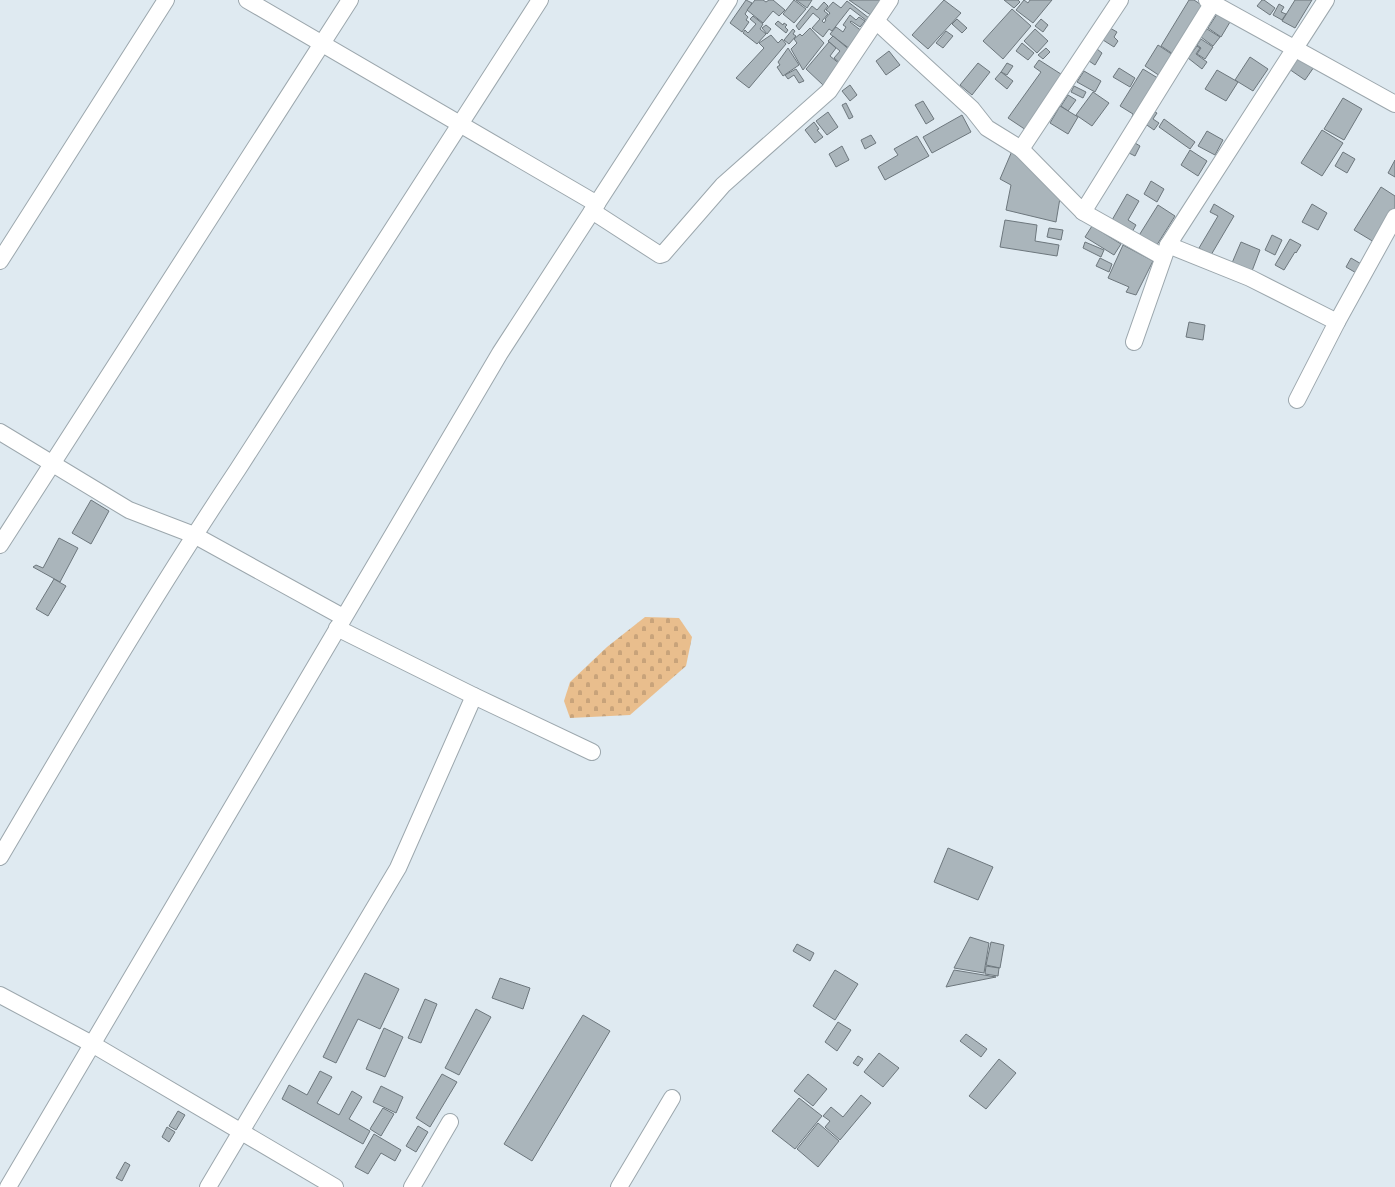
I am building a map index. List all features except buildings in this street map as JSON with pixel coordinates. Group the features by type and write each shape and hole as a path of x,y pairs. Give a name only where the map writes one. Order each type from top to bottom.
{"street":[{"path":"0,261 166,0"},
{"path":"247,0 460,124 594,207 660,255 663,254 723,186 829,91 890,0"},
{"path":"0,545 350,0"},
{"path":"0,857 77,726 194,535 540,0"},
{"path":"8,1187 500,352 729,0"},
{"path":"1021,149 1120,0"},
{"path":"1134,342 1166,251 1326,0"},
{"path":"1083,212 1210,2 1395,104"},
{"path":"876,21 972,109 987,128 1021,149 1083,212 1166,251 1250,278 1337,322"},
{"path":"1297,400 1337,322 1395,217"},
{"path":"0,432 129,510 194,535 340,623 474,696 592,752"},
{"path":"208,1187 398,868 474,696"},
{"path":"0,994 92,1044 335,1187"},
{"path":"619,1187 672,1098"},
{"path":"412,1187 450,1122"}],"green space":[{"path":"645,617 679,618 692,637 686,666 630,715 570,718 564,701 570,682 607,647"}]}
